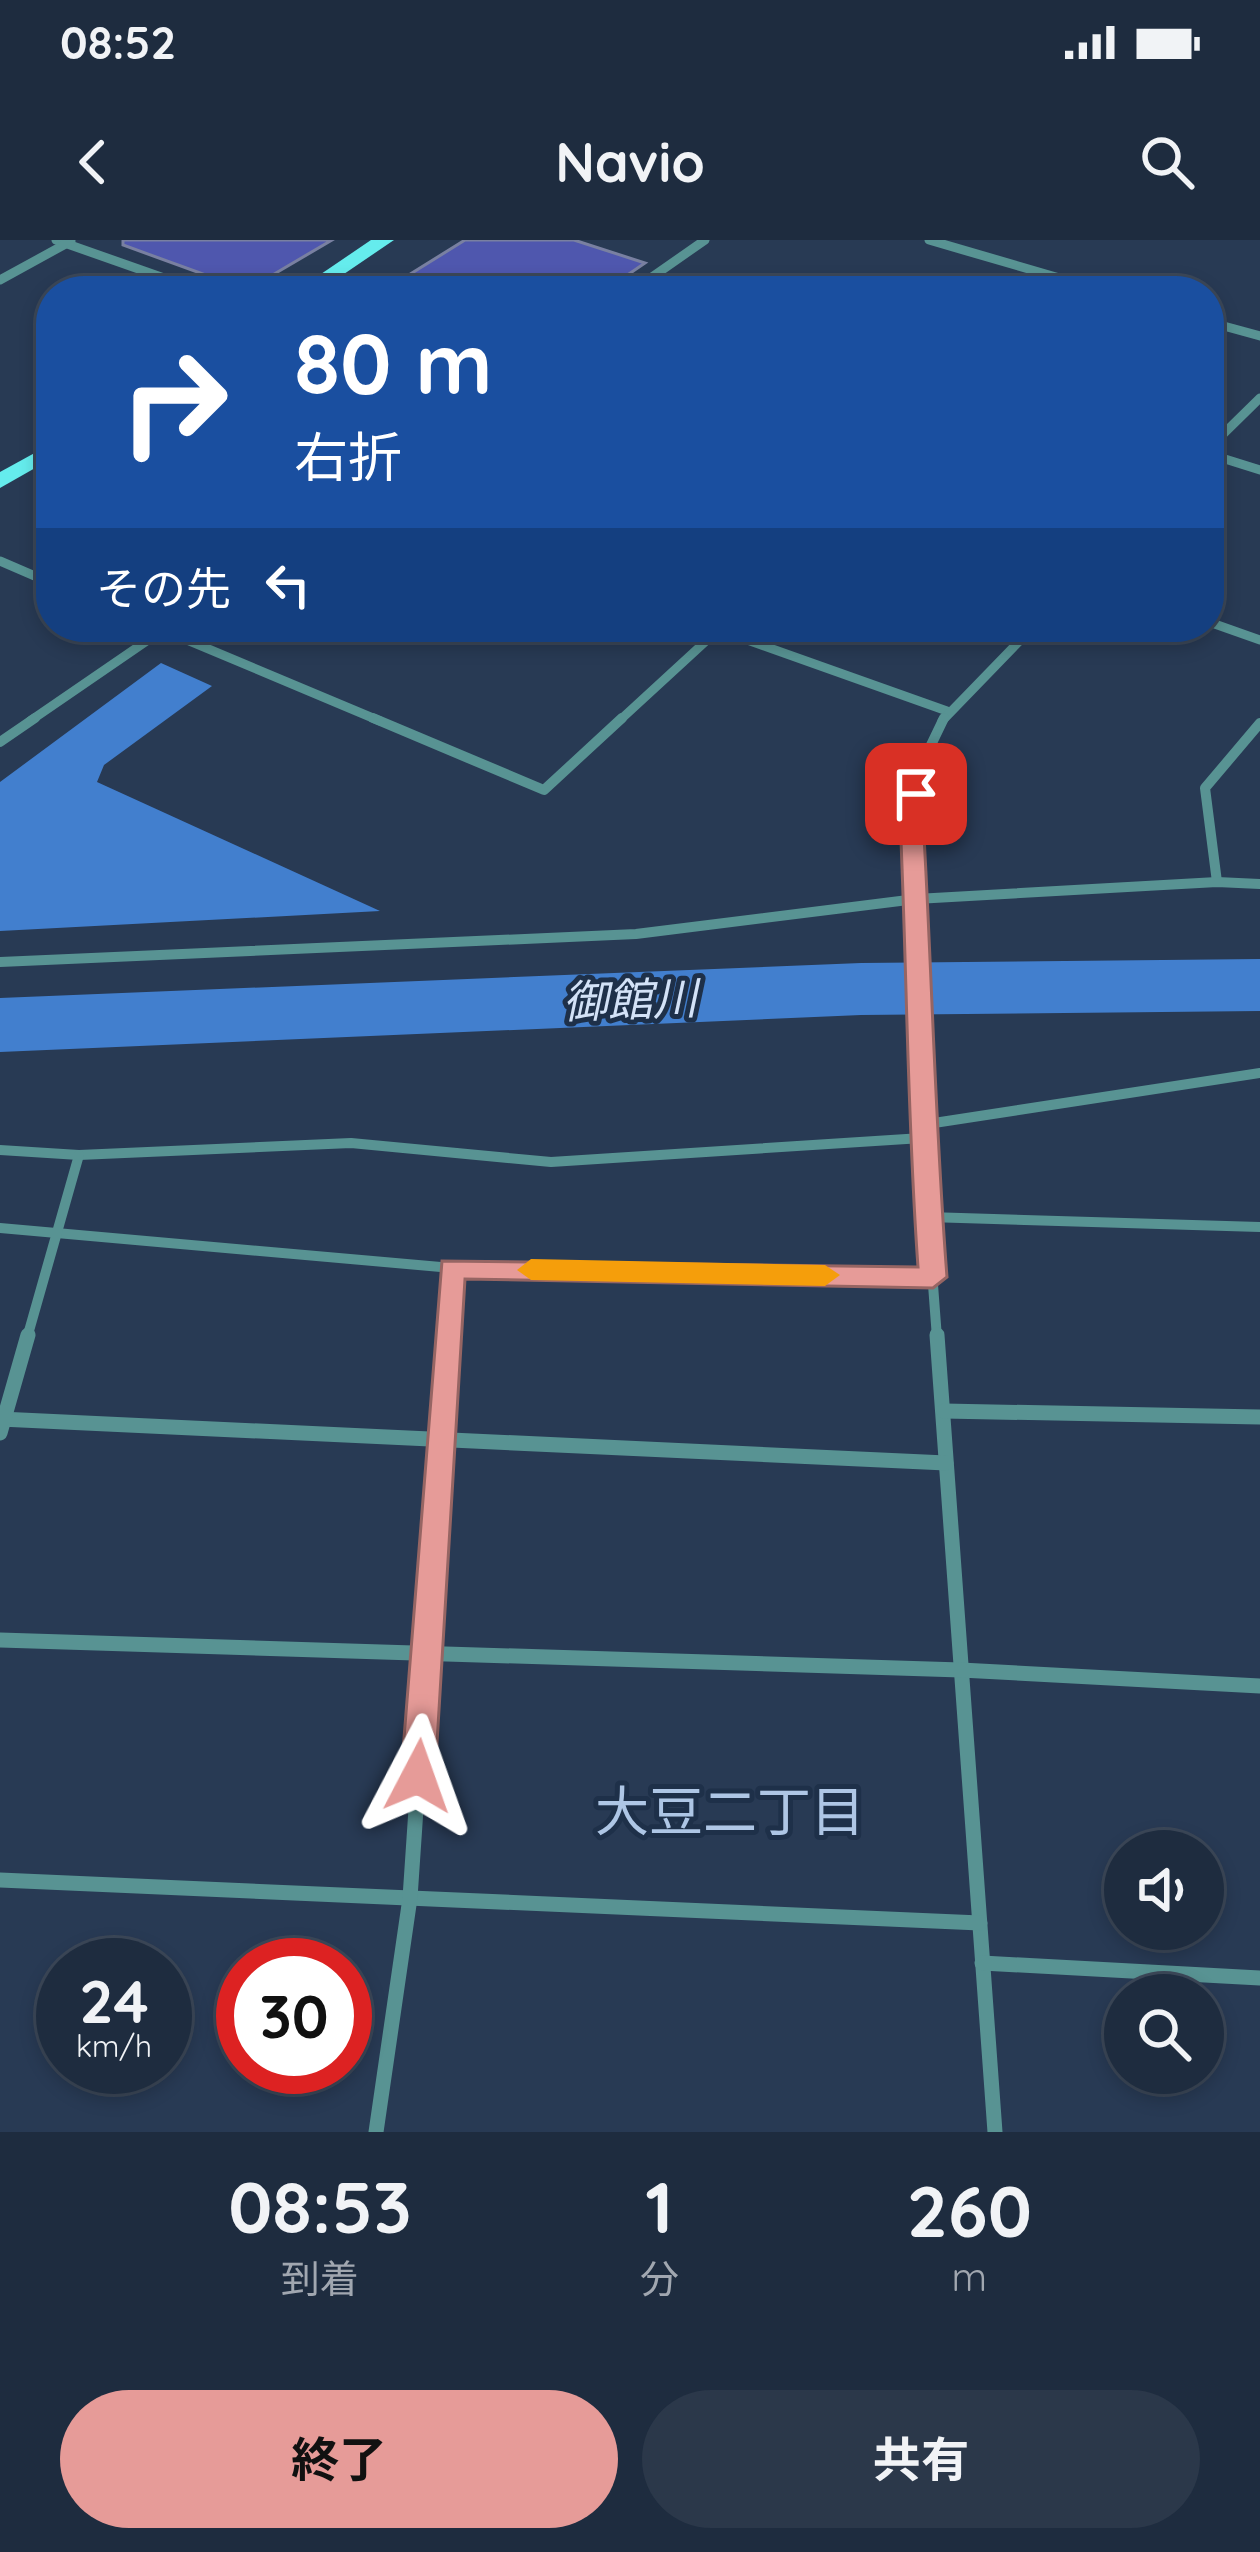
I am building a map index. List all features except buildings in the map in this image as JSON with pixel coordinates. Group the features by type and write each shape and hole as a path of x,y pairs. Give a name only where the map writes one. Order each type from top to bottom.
{"main road":[{"path":"329,276 384,240"},
{"path":"0,482 36,459"}],"street":[{"path":"56,240 162,276"},
{"path":"653,276 705,240"},
{"path":"929,240 1053,276"},
{"path":"0,280 70,241"},
{"path":"1224,326 1260,337"},
{"path":"1224,435 1260,398"},
{"path":"1224,457 1260,470"},
{"path":"0,561 36,577"},
{"path":"1224,627 1260,640"},
{"path":"0,742 142,642"},
{"path":"195,642 544,790 699,642"},
{"path":"753,642 947,711"},
{"path":"995,2132 922,1131 912,818 919,770 947,711 1018,642"},
{"path":"1216,882 1205,788 1260,723"},
{"path":"0,962 636,934 916,898 1216,882 1260,884"},
{"path":"0,1150 79,1155 351,1143 551,1162 922,1131 1260,1073"},
{"path":"79,1155 1,1423 946,1463"},
{"path":"928,1217 1260,1227"},
{"path":"0,1228 452,1268 933,1277"},
{"path":"376,2132 410,1898 452,1268"},
{"path":"944,1411 1260,1417"},
{"path":"0,1640 961,1670 1260,1686"},
{"path":"0,1880 980,1923"},
{"path":"982,1963 1260,1978"}],"water":[{"path":"161,663 212,686 104,765 97,782 380,911 0,931 0,782"}],"waterway":[{"name":"御館川","path":"0,1025 861,989 1260,985"}],"slow traffic":[{"path":"531,1270 825,1275"}],"district":[{"name":"大豆二丁目","path":"730,1811"}],"route":[{"path":"418,1776 452,1268 933,1277 921,1125 922,1034 912,818 916,794"}]}
